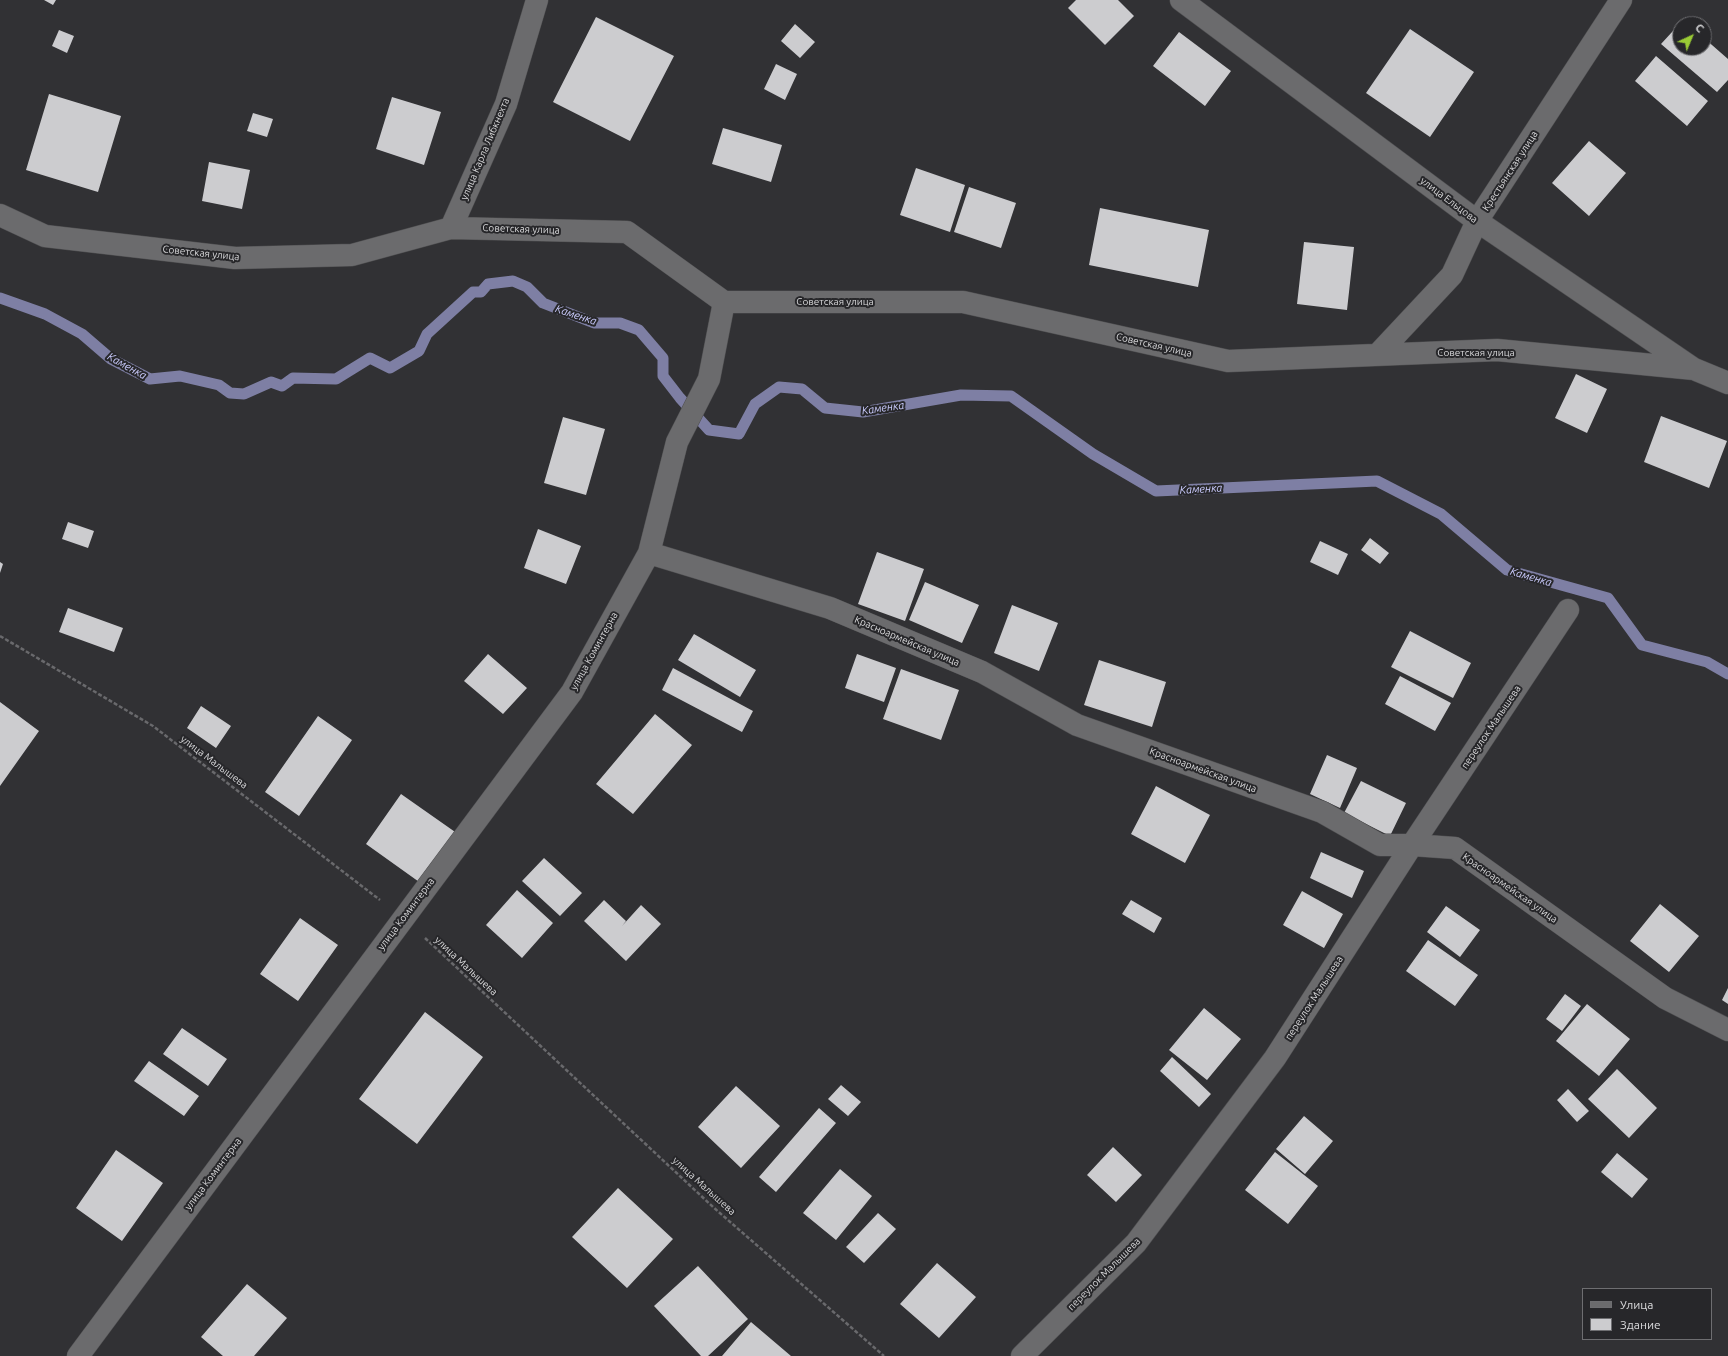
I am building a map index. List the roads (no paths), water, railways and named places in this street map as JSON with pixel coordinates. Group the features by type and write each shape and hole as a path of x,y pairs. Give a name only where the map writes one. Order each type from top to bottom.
{"street":[{"name":"улица Карла Либкнехта","path":"451,228 506,104 537,0"},
{"name":"улица Ельцова","path":"1180,0 1477,221 1694,368 1728,383"},
{"name":"Крестьянская улица","path":"1378,354 1452,275 1477,221 1621,0"},
{"name":"Советская улица","path":"0,215 44,236 235,258 352,255 451,228 627,232 724,302 964,302 1228,361 1497,350 1694,368"},
{"name":"улица Коминтерна","path":"78,1356 572,692 649,553 677,442 709,380 724,302"},
{"name":"Красноармейская улица","path":"649,553 830,608 982,672 1077,725 1322,812 1380,845 1412,845 1455,848 1665,998 1728,1030"},
{"name":"переулок Малышева","path":"1022,1356 1136,1243 1275,1058 1412,845 1568,610"}],"waterway":[{"name":"Каменка","path":"0,298 45,314 82,334 111,359 150,379 180,376 219,385 230,393 244,394 271,382 282,386 293,378 336,379 370,358 390,368 419,351 427,334 473,292 481,292 488,284 513,281 527,287 543,303 594,323 620,323 639,330 663,358 663,376 680,398 709,430 739,434 755,404 779,387 802,389 825,408 863,412 961,395 1011,396 1093,454 1156,491 1377,481 1441,514 1507,570 1608,598 1642,645 1707,662 1728,674"}]}
